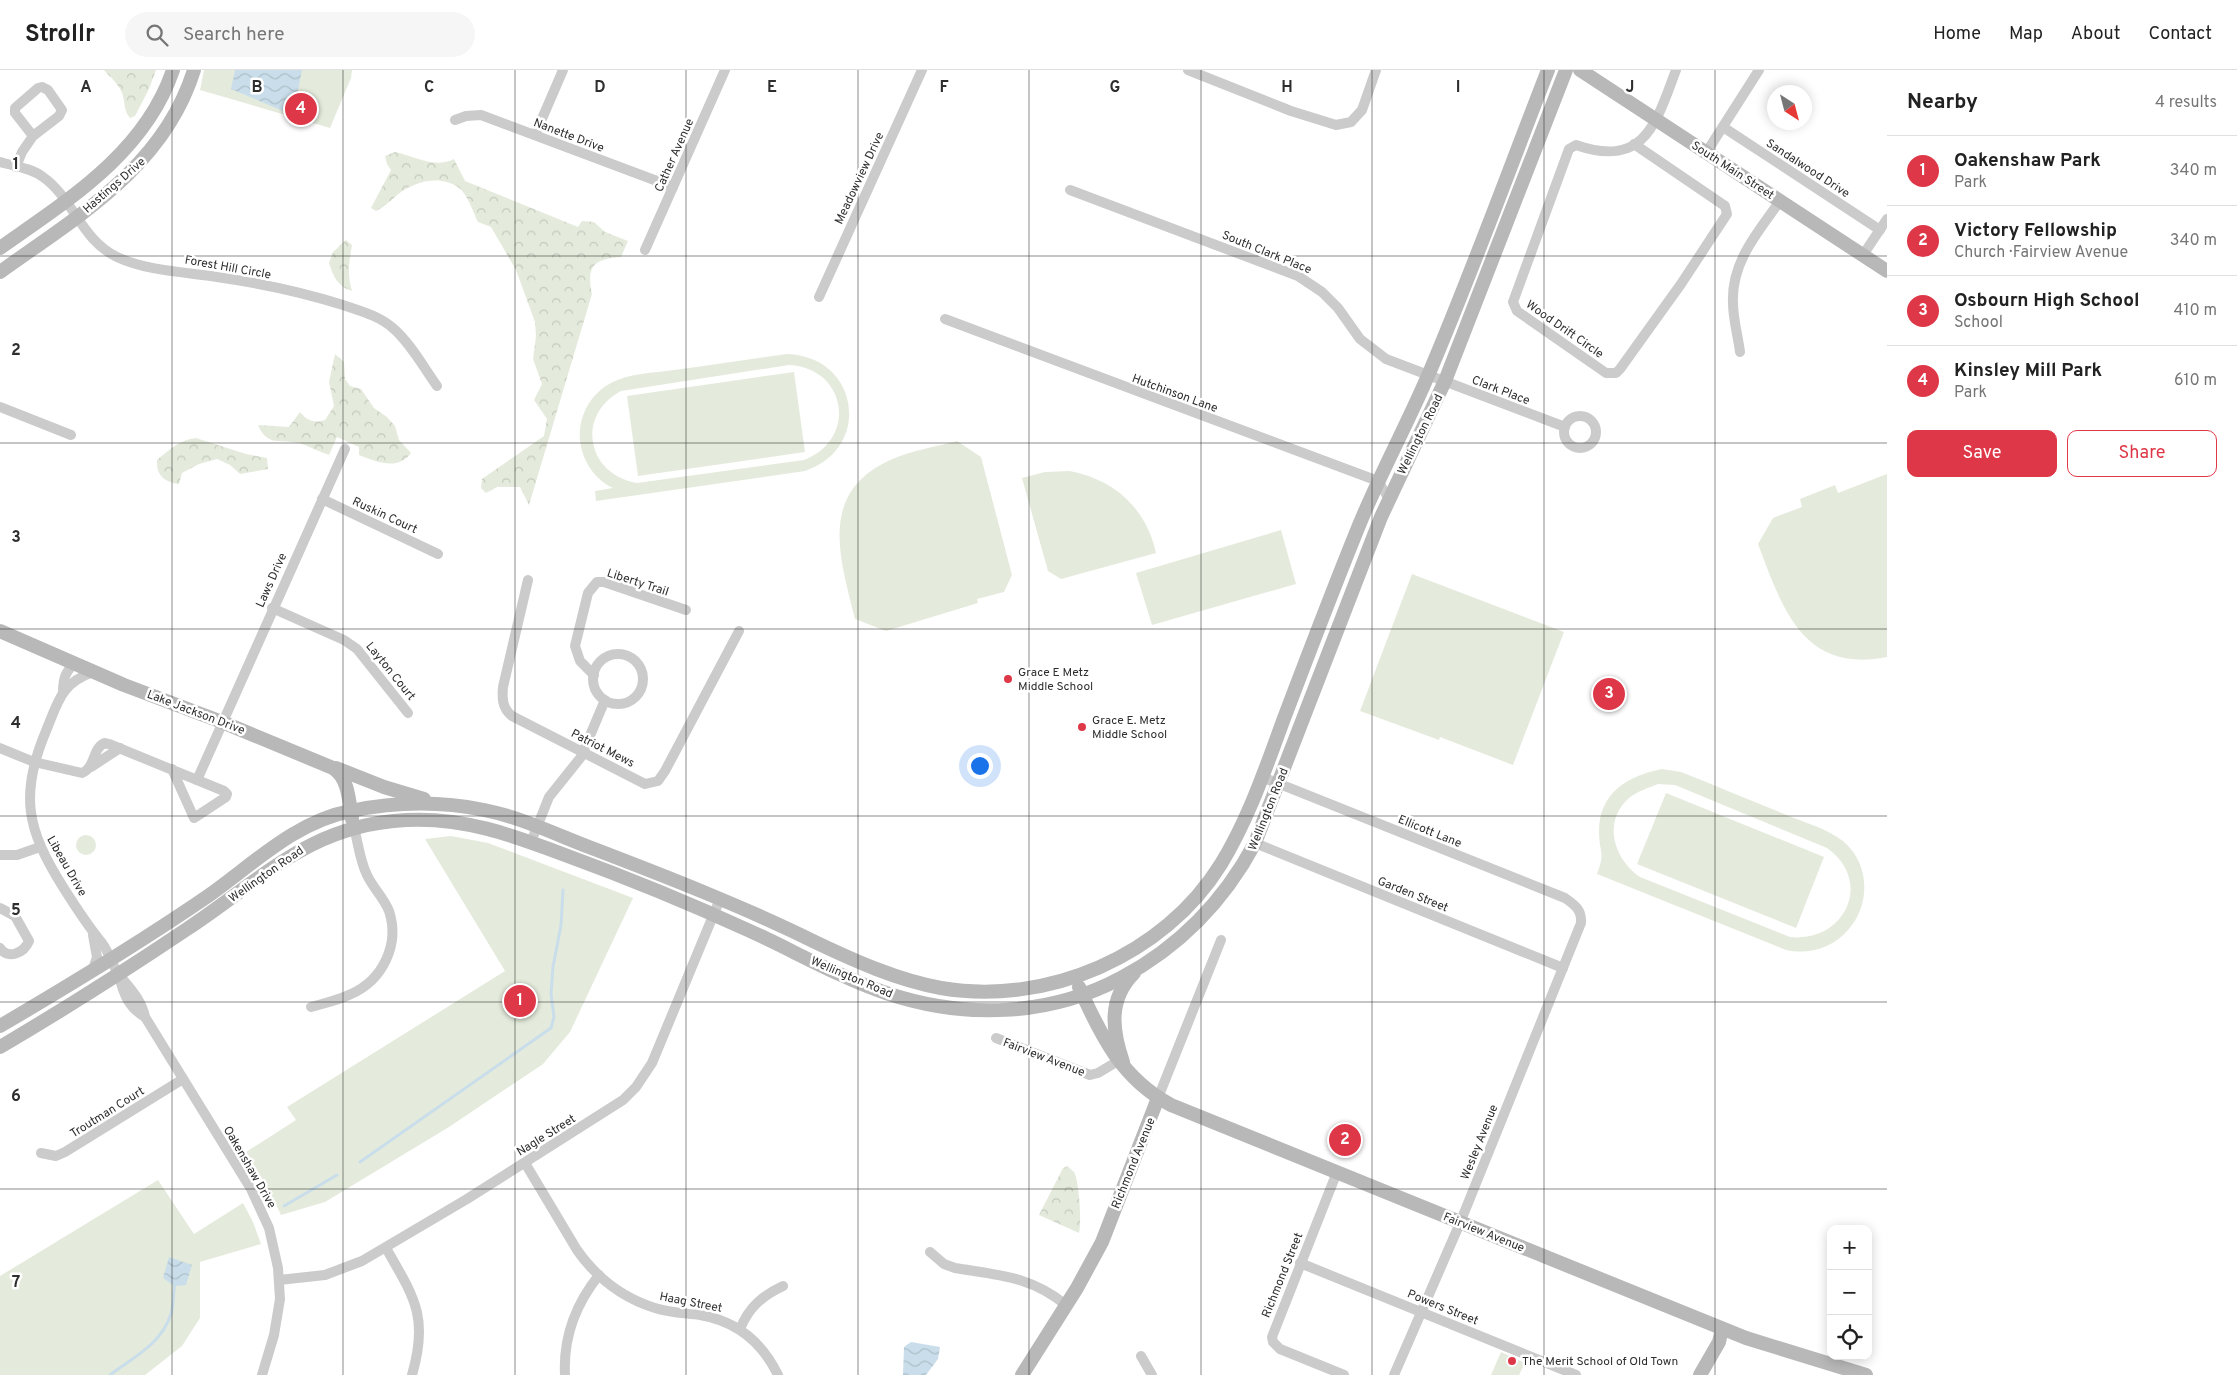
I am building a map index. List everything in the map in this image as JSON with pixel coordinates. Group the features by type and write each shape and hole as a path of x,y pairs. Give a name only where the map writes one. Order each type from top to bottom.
{"main road":[{"name":"Hastings Drive","path":"0,248 65,202 104,171 141,132 161,100 173,70"},
{"name":"Hastings Drive","path":"0,272 116,187 145,158 180,105 194,70"},
{"name":"Wellington Road","path":"0,1026 212,893 278,844 327,818 350,811 406,804 444,804 493,812 537,827 720,899 850,958 893,975 936,987 992,992 1022,989 1075,977 1129,952 1155,935 1188,907 1202,892 1222,863 1237,836 1378,481 1428,376 1548,70"},
{"name":"Wellington Road","path":"0,1047 191,927 297,851 331,835 354,827 404,820 454,822 489,827 623,876 883,992 940,1007 994,1012 1047,1006 1083,995 1110,984 1138,969 1196,924 1232,883 1255,843 1390,498 1445,382 1566,70"},
{"name":"South Main Street","path":"1580,70 1887,271"},
{"name":"Lake Jackson Drive","path":"0,631 93,672 325,763 342,775 354,827"},
{"path":"325,763 403,794 444,804"},
{"path":"1127,1072 1118,1044 1113,1013 1118,995 1138,969"},
{"name":"Fairview Avenue","path":"1075,977 1093,1019 1118,1061 1127,1072 1158,1098 1722,1329 1866,1375"},
{"name":"Richmond Avenue","path":"1022,1375 1066,1305 1102,1242 1158,1098"},
{"path":"1700,1375 1719,1342 1722,1329"}],"street":[{"path":"535,135 563,70"},
{"name":"Cather Avenue","path":"645,250 725,70"},
{"name":"Meadowview Drive","path":"819,297 922,70"},
{"path":"1188,70 1292,111 1336,125 1351,122 1357,117 1362,110 1376,70"},
{"path":"1658,120 1676,70"},
{"path":"1706,153 1759,70"},
{"path":"16,167 22,152 33,136 59,116 62,110 48,90 42,87 17,105 14,110 15,114 33,136"},
{"name":"Nanette Drive","path":"455,120 466,116 481,115 673,187"},
{"name":"Wood Drift Circle","path":"1634,144 1725,206 1727,214 1681,284 1620,369 1610,374 1517,311 1513,302 1569,150 1576,145 1594,151 1618,152 1634,144 1658,120"},
{"name":"Sandalwood Drive","path":"1723,127 1880,230"},
{"name":"Forest Hill Circle","path":"0,162 43,177 53,186 91,238 102,248 127,261 151,267 270,286 362,311 387,323 404,339 437,386"},
{"name":"South Clark Place","path":"1070,190 1298,276 1326,296 1360,339 1373,350 1396,364 1428,376"},
{"path":"1740,352 1732,293 1736,275 1750,242 1780,201"},
{"path":"1863,255 1887,218"},
{"name":"Hutchinson Lane","path":"945,319 1378,481"},
{"name":"Clark Place","path":"1428,376 1565,427"},
{"path":"0,407 71,435"},
{"name":"Laws Drive","path":"197,780 344,449"},
{"path":"1378,481 1390,498"},
{"name":"Ruskin Court","path":"322,499 438,554"},
{"name":"Patriot Mews","path":"528,580 503,687 502,701 512,716 645,784 658,781 738,631"},
{"name":"Liberty Trail","path":"605,700 595,688 594,675 580,661 575,646 588,593 597,582 604,582 686,610"},
{"name":"Layton Court","path":"272,608 344,640 357,649 408,713"},
{"path":"531,842 549,797 572,770 583,752 605,700 621,704 633,699 638,695 643,683 642,670 638,664 628,656 616,654 609,656 599,663 594,675"},
{"name":"Libeau Drive","path":"74,664 67,671 62,692 34,762 30,782 30,807 33,827 40,847 93,934 105,948 109,959"},
{"path":"62,692 74,680 93,672"},
{"path":"0,748 34,762 82,773 90,768 102,744 109,744 224,791 227,794 224,801 194,818 172,770"},
{"name":"Ellicott Lane","path":"1262,777 1565,898 1575,905 1581,917"},
{"path":"311,1007 338,999 362,988 384,966 392,947 392,929 388,908 365,871 354,827"},
{"name":"Garden Street","path":"1255,843 1563,968"},
{"path":"0,855 18,855 40,847"},
{"name":"Nagle Street","path":"279,1280 305,1278 353,1266 386,1248 623,1100 636,1087 652,1063 720,899"},
{"path":"0,908 16,916 29,941 23,949 10,955 2,952 0,948"},
{"name":"Wesley Avenue","path":"1394,1375 1460,1223 1581,924 1581,917"},
{"name":"Libeau Drive","path":"93,934 97,957 93,969"},
{"name":"Richmond Avenue","path":"1158,1098 1221,940"},
{"name":"Oakenshaw Drive","path":"109,959 143,1006 145,1017 261,1208 272,1236 279,1280 278,1318 262,1375"},
{"name":"Fairview Avenue","path":"996,1038 1090,1075 1098,1073 1118,1061"},
{"name":"Troutman Court","path":"41,1153 56,1156 65,1152 183,1079"},
{"name":"Haag Street","path":"525,1162 577,1250 599,1276 635,1301 677,1313 702,1315 721,1320 740,1329 764,1352 778,1375"},
{"name":"Richmond Street","path":"1337,1172 1272,1334 1273,1342 1280,1349 1344,1375"},
{"path":"386,1248 414,1297 420,1319 419,1346 412,1375"},
{"path":"930,1252 944,1264 955,1268 1023,1279 1053,1294 1066,1305"},
{"name":"Powers Street","path":"1300,1262 1576,1375"},
{"path":"565,1375 565,1347 568,1331 580,1302 599,1276"},
{"path":"740,1329 754,1305 763,1297 783,1286"},
{"path":"1141,1356 1152,1375"}],"green space":[{"path":"104,70 156,70 149,89 135,116 130,118 120,88"},
{"path":"204,70 352,70 351,78 330,128 200,90"},
{"path":"395,152 424,161 439,163 454,159 465,181 578,227 582,221 594,222 605,232 628,241 621,257 598,262 591,271 590,284 592,294 529,505 520,487 497,487 486,493 481,488 482,479 544,436 547,419 534,400 542,384 533,359 536,336 535,322 516,270 491,227 478,222 465,195 452,184 437,181 422,182 401,192 376,211 371,208 391,170 385,156"},
{"path":"346,240 352,245 349,279 352,291 343,287 337,280 329,263 333,252"},
{"path":"335,354 344,362 345,379 350,386 361,389 374,408 387,417 395,426 399,440 411,453 406,459 394,463 373,460 359,455 359,447 337,437 329,455 299,443 275,441 266,437 262,432 258,425 289,427 300,412 311,420 325,420 334,406 329,382"},
{"path":"787,354 811,359 830,370 842,386 848,405 848,424 841,443 827,459 805,471 596,501 595,491 613,488 600,480 590,468 581,447 580,431 583,415 597,393 611,383 633,375","holes":["789,365 809,369 823,378 833,391 838,406 838,422 833,437 821,450 804,460 637,483 620,477 607,468 598,456 593,443 593,428 597,414 607,401 621,391"]},
{"path":"794,372 805,452 638,476 627,396"},
{"path":"196,438 246,454 267,458 268,469 240,474 230,465 217,459 199,464 182,473 179,484 169,482 162,477 158,470 157,460 179,443"},
{"path":"957,441 981,457 1012,575 1004,592 977,599 978,603 886,631 855,619 844,575 840,531 843,511 851,492 866,475 888,461 913,452"},
{"path":"1069,471 1100,481 1126,498 1145,522 1156,553 1061,579 1048,571 1022,478 1045,472"},
{"path":"1887,474 1887,657 1858,660 1834,655 1815,645 1800,630 1787,612 1776,591 1758,544 1773,518 1802,507 1800,499 1835,485 1838,493"},
{"path":"1281,530 1296,584 1152,625 1136,573"},
{"path":"1412,574 1564,632 1513,765 1440,737 1439,740 1360,711"},
{"path":"1662,769 1681,772 1822,829 1843,841 1852,850 1858,861 1863,872 1864,884 1864,897 1861,909 1848,930 1828,946 1820,949 1803,952 1786,950 1597,874 1601,857 1600,820 1609,797 1626,782 1649,772","holes":["1658,784 1675,785 1827,848 1841,862 1849,877 1850,892 1847,907 1838,920 1826,930 1809,936 1790,937 1640,877 1631,869 1618,850 1614,829 1616,818 1621,808 1636,793"]},
{"path":"1666,793 1824,857 1796,928 1637,864"},
{"path":"86,835 93,838 96,845 93,852 86,855 79,852 76,845 79,838"},
{"path":"451,836 488,843 633,898 570,1032 543,1064 449,1127 325,1202 281,1215 270,1192 246,1152 296,1120 287,1107 505,971 425,839"},
{"path":"1068,1166 1074,1172 1079,1192 1079,1233 1039,1215 1063,1168"},
{"path":"158,1180 194,1234 243,1203 253,1222 261,1244 200,1262 200,1318 182,1346 145,1375 0,1375 0,1276"},
{"path":"1501,1352 1525,1363 1519,1375 1491,1375"}],"water":[{"path":"235,70 302,70 293,115 231,89"},
{"path":"169,1257 192,1265 186,1285 174,1286 163,1278"},
{"path":"911,1342 940,1347 938,1359 926,1375 903,1375 904,1347"}],"waterway":[{"path":"360,1162 551,1028 554,1017 551,994 553,967 561,925 563,890"},
{"path":"284,1206 337,1175"},
{"path":"110,1375 145,1349 160,1334 171,1314 175,1283"}],"place":[{"name":"Kinsley Mill Park","path":"301,109"},
{"name":"Grace E Metz Middle School","path":"1008,679"},
{"name":"Osbourn High School","path":"1609,694"},
{"name":"Grace E. Metz Middle School","path":"1082,727"},
{"name":"Oakenshaw Park","path":"520,1001"},
{"name":"Victory Fellowship","path":"1345,1140"},
{"name":"The Merit School of Old Town","path":"1512,1361"}]}
